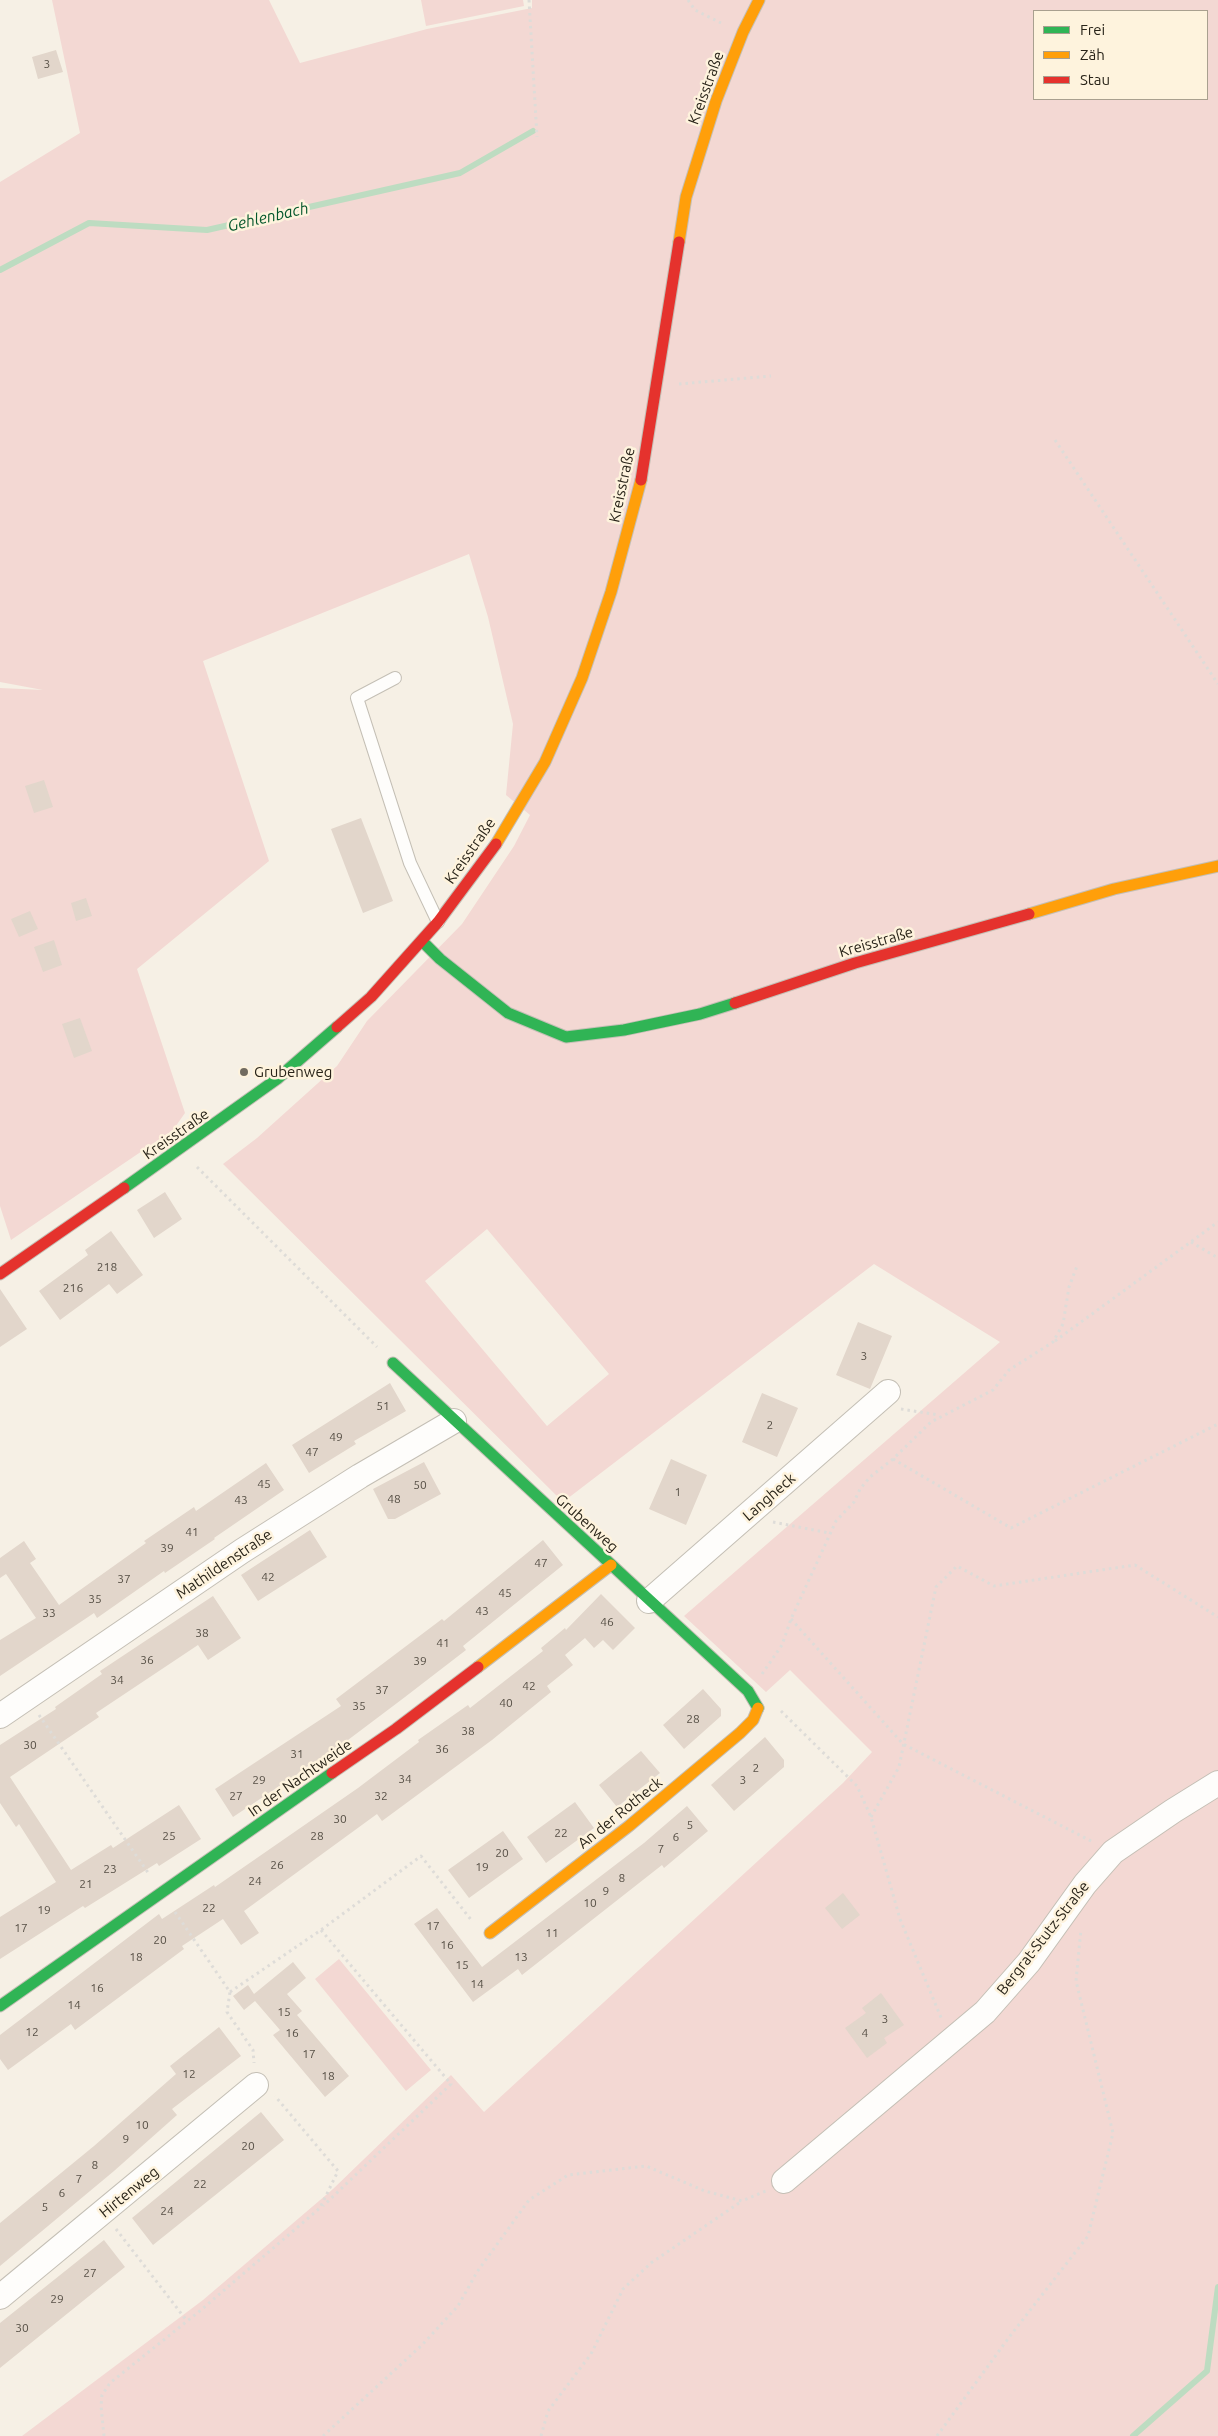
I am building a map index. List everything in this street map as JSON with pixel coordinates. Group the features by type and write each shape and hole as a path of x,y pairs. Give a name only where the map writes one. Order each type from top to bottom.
{"street":[{"name":"Kreisstraße","path":"0,1274 277,1079 371,997 438,922 496,844 540,770 582,678 611,592 640,486 686,197 716,101 743,32 760,0"},
{"name":"Kreisstraße","path":"422,941 440,959 508,1013 566,1037 624,1030 700,1014 855,962 983,928 1114,889 1218,866"},
{"name":"Grubenweg","path":"394,1363 454,1422 748,1691 758,1707"},
{"name":"Langheck","path":"650,1601 881,1399"},
{"name":"Mathildenstraße","path":"0,1716 242,1551 360,1476 454,1422"},
{"name":"In der Nachtweide","path":"0,2006 396,1729 611,1565"},
{"name":"An der Rotheck","path":"490,1933 629,1826 753,1720 758,1707"},
{"name":"Bergrat-Stutz-Straße","path":"784,2181 986,2012 1029,1962 1085,1884 1113,1852 1173,1810 1218,1783"},
{"name":"Hirtenweg","path":"0,2297 256,2085"}],"lane":[{"path":"396,678 357,698 410,863 438,922"}],"path":[{"path":"529,0 537,137"},
{"path":"688,0 695,10 743,32"},
{"path":"656,386 771,376"},
{"path":"1055,440 1218,684"},
{"path":"179,1149 394,1363"},
{"path":"748,1691 782,1645 791,1619 829,1533 836,1521 854,1502 860,1488 870,1477 893,1459 930,1422 993,1390 1009,1370 1052,1342 1218,1222"},
{"path":"1191,1242 1218,1258"},
{"path":"1052,1342 1063,1324 1069,1287 1077,1266"},
{"path":"881,1399 940,1416"},
{"path":"893,1459 1011,1528 1218,1424"},
{"path":"748,1517 829,1533"},
{"path":"872,1817 899,1768 936,1586 957,1566 994,1586 1135,1565 1218,1617"},
{"path":"791,1619 903,1744 1113,1852"},
{"path":"758,1707 777,1707 857,1786 872,1817 900,1919 951,2042"},
{"path":"230,1992 321,1930 421,1856 468,1919 490,1933"},
{"path":"937,2436 1010,2336 1088,2236 1113,2133 1076,1981 1081,1923"},
{"path":"104,2436 100,2406 102,2395 110,2383 187,2321 320,2208 451,2084 321,1930"},
{"path":"256,2085 276,2097 338,2171 320,2208"},
{"path":"323,2436 422,2345 458,2306 477,2272 529,2200 568,2175 646,2166 705,2191 742,2201"},
{"path":"541,2436 548,2411 591,2354 623,2289 651,2263 742,2201 784,2181"},
{"path":"103,2213 187,2321"}],"shaded area":[{"path":"52,0 269,0 300,63 427,29 532,8 532,0 1218,0 1218,2436 22,2436 203,2300 333,2189 451,2075 484,2112 843,1783 872,1752 790,1670 766,1692 684,1616 1000,1342 874,1264 563,1502 223,1164 257,1138 337,1066 367,1021 462,924 514,846 530,815 506,795 513,724 488,617 469,554 203,661 269,861 137,969 185,1113 173,1130 11,1240 0,1206 0,688 43,690 0,682 0,182 80,133","holes":["487,1229 609,1374 547,1426 425,1281"]},
{"path":"421,0 523,0 524,6 426,26"},
{"path":"339,1959 431,2070 406,2091 315,1979"}],"building":[{"path":"56,50 63,72 38,79 32,57"},
{"path":"44,780 53,807 34,813 25,786"},
{"path":"361,818 393,901 363,913 331,829"},
{"path":"86,898 92,916 76,921 71,903"},
{"path":"30,911 38,929 19,937 11,919"},
{"path":"54,940 62,965 43,972 34,947"},
{"path":"80,1018 92,1051 74,1058 62,1024"},
{"path":"165,1192 182,1219 154,1238 137,1210"},
{"path":"111,1231 143,1275 117,1294 109,1284 60,1320 39,1291 88,1255 85,1250"},
{"path":"0,1289 27,1329 0,1347"},
{"path":"858,1322 892,1336 870,1389 836,1375"},
{"path":"390,1383 406,1411 354,1441 356,1444 309,1473 292,1445"},
{"path":"762,1393 798,1408 777,1457 742,1442"},
{"path":"671,1459 707,1475 686,1525 649,1509"},
{"path":"424,1462 441,1494 395,1519 388,1519 373,1489"},
{"path":"266,1463 284,1490 97,1618 94,1613 0,1676 0,1640 36,1618 6,1574 0,1578 0,1558 24,1541 36,1559 30,1563 59,1605 146,1543 144,1541 194,1507 196,1511"},
{"path":"310,1530 327,1557 258,1601 241,1575"},
{"path":"543,1540 563,1565 463,1646 466,1650 405,1697 344,1743 233,1817 215,1789 341,1706 336,1699 442,1619 444,1621"},
{"path":"601,1594 635,1628 613,1650 603,1640 594,1648 585,1638 565,1655 573,1665 547,1686 551,1692 492,1740 382,1821 377,1814 244,1911 259,1933 241,1945 223,1919 182,1946 184,1949 75,2030 71,2024 8,2070 0,2059 0,2035 159,1914 162,1919 214,1885 215,1887 358,1788 419,1742 418,1740 468,1705 470,1708 543,1651 541,1648 565,1628 566,1630"},
{"path":"213,1596 241,1638 208,1660 198,1645 96,1713 99,1717 10,1777 71,1870 111,1845 113,1848 179,1805 201,1839 159,1866 157,1863 85,1908 83,1906 0,1959 0,1917 56,1882 19,1824 16,1827 0,1803 0,1745 56,1709 55,1707 102,1674 100,1671"},
{"path":"703,1689 721,1709 721,1716 684,1749 663,1725"},
{"path":"765,1737 784,1760 784,1767 734,1811 711,1785"},
{"path":"641,1751 660,1773 617,1807 599,1785"},
{"path":"575,1802 594,1828 546,1863 527,1837"},
{"path":"687,1806 708,1831 664,1868 662,1865 522,1975 518,1969 473,2002 414,1924 437,1908 482,1967 644,1843"},
{"path":"503,1831 523,1859 469,1898 448,1870"},
{"path":"843,1893 860,1915 842,1929 825,1908"},
{"path":"293,1962 306,1978 287,1994 302,2011 297,2015 349,2076 325,2097 273,2035 280,2030 255,2001 244,2010 233,1996 248,1985 254,1994"},
{"path":"881,1993 904,2025 884,2038 887,2043 867,2058 845,2028 866,2013 862,2008"},
{"path":"219,2027 241,2056 172,2109 177,2115 114,2171 0,2266 0,2223 94,2146 176,2074 170,2066"},
{"path":"261,2112 284,2140 153,2245 132,2218"},
{"path":"104,2240 125,2267 0,2368 0,2323"}],"waterway":[{"name":"Gehlenbach","path":"0,270 89,223 207,230 460,173 533,131"},
{"path":"1133,2436 1207,2371 1218,2287"}],"traffic: fast":[{"path":"422,941 440,959 508,1013 566,1037 624,1030 700,1014 735,1003"},
{"path":"124,1188 277,1079 337,1027"},
{"path":"393,1363 748,1691 758,1708"},
{"path":"0,2006 332,1773"}],"traffic: slow":[{"path":"679,242 686,197 716,101 743,32 759,0"},
{"path":"496,844 545,762 582,678 611,592 641,480"},
{"path":"1029,914 1114,889 1218,866"},
{"path":"478,1667 611,1565"},
{"path":"490,1933 629,1826 740,1733 753,1720 758,1708"}],"traffic: jam":[{"path":"641,480 679,242"},
{"path":"337,1027 371,997 438,922 496,844"},
{"path":"735,1003 855,963 1029,914"},
{"path":"0,1274 124,1188"},
{"path":"332,1773 396,1729 478,1667"}],"place":[{"name":"Grubenweg","path":"244,1072"}]}
